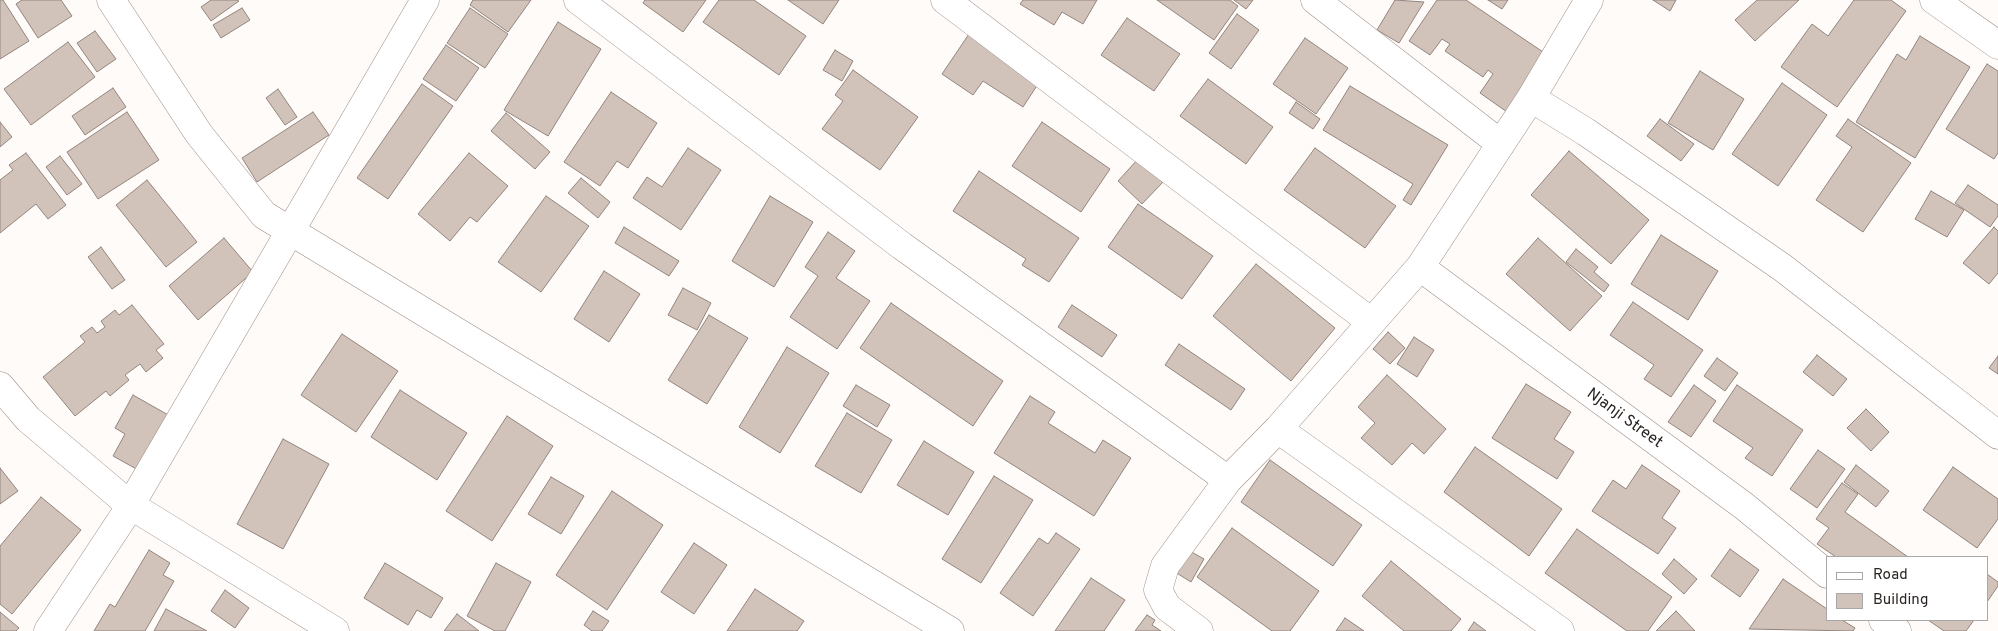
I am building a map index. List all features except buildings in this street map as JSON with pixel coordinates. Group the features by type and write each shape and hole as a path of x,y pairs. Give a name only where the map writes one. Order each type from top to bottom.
{"street":[{"path":"111,0 199,134 264,215 950,631"},
{"path":"48,631 130,505 425,0"},
{"path":"578,0 902,246 1228,480"},
{"path":"945,0 1370,321"},
{"path":"1315,0 1501,144"},
{"path":"1199,631 1167,607 1158,590 1165,566 1228,480 1278,429 1370,321 1420,266 1531,98 1589,0"},
{"path":"1934,0 1998,46"},
{"path":"1531,98 1586,132 1783,268 1998,435"},
{"name":"Njanji Street","path":"1420,266 1744,506 1826,573"},
{"path":"0,386 28,419 130,505 335,631"},
{"path":"1278,429 1560,631"},
{"path":"1884,621 1897,631"}]}
